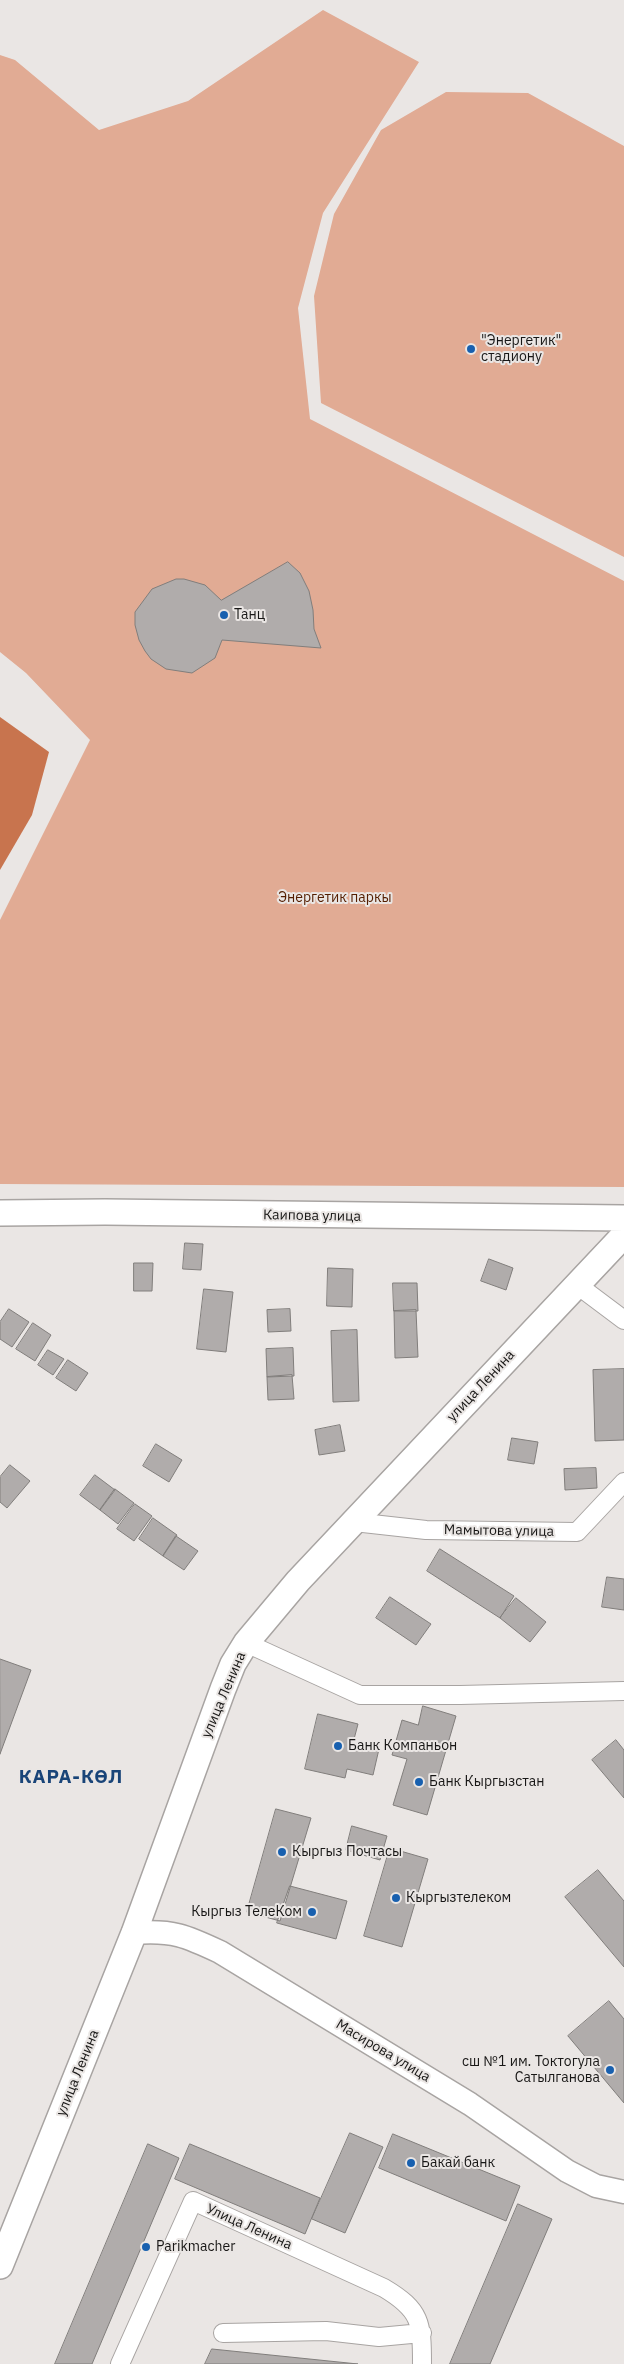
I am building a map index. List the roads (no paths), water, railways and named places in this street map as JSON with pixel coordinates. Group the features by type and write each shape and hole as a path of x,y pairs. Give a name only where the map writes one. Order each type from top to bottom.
{"main road":[{"name":"Каипова улица","path":"0,1213 105,1212 624,1218"},
{"name":"улица Ленина","path":"0,2266 134,1933 233,1664 246,1643 298,1581 624,1235"}],"street":[{"path":"576,1284 624,1320"},
{"name":"Мамытова улица","path":"354,1522 426,1530 577,1532 624,1482"},
{"path":"246,1643 360,1696 460,1696 624,1691"},
{"name":"Масирова улица","path":"134,1933 155,1931 184,1935 220,1952 470,2104 568,2171 596,2186 624,2192"},
{"name":"Улица Ленина","path":"120,2364 193,2201 384,2288 409,2306 418,2319 422,2333 422,2364"},
{"path":"223,2333 326,2331 379,2337 422,2333"}],"place":[{"name":"\"Энергетик\" стадиону","path":"471,349"},
{"name":"Танц","path":"224,615"},
{"name":"Банк Компаньон","path":"338,1746"},
{"name":"Банк Кыргызстан","path":"419,1782"},
{"name":"Кыргыз Почтасы","path":"282,1852"},
{"name":"Кыргызтелеком","path":"396,1898"},
{"name":"Кыргыз ТелеКом","path":"312,1912"},
{"name":"сш №1 им. Токтогула Сатылганова","path":"610,2070"},
{"name":"Бакай банк","path":"411,2163"},
{"name":"Parikmacher","path":"146,2247"}],"district":[{"name":"КАРА-КӨЛ","path":"71,1778"}],"park label":[{"name":"Энергетик паркы","path":"335,898"}]}
